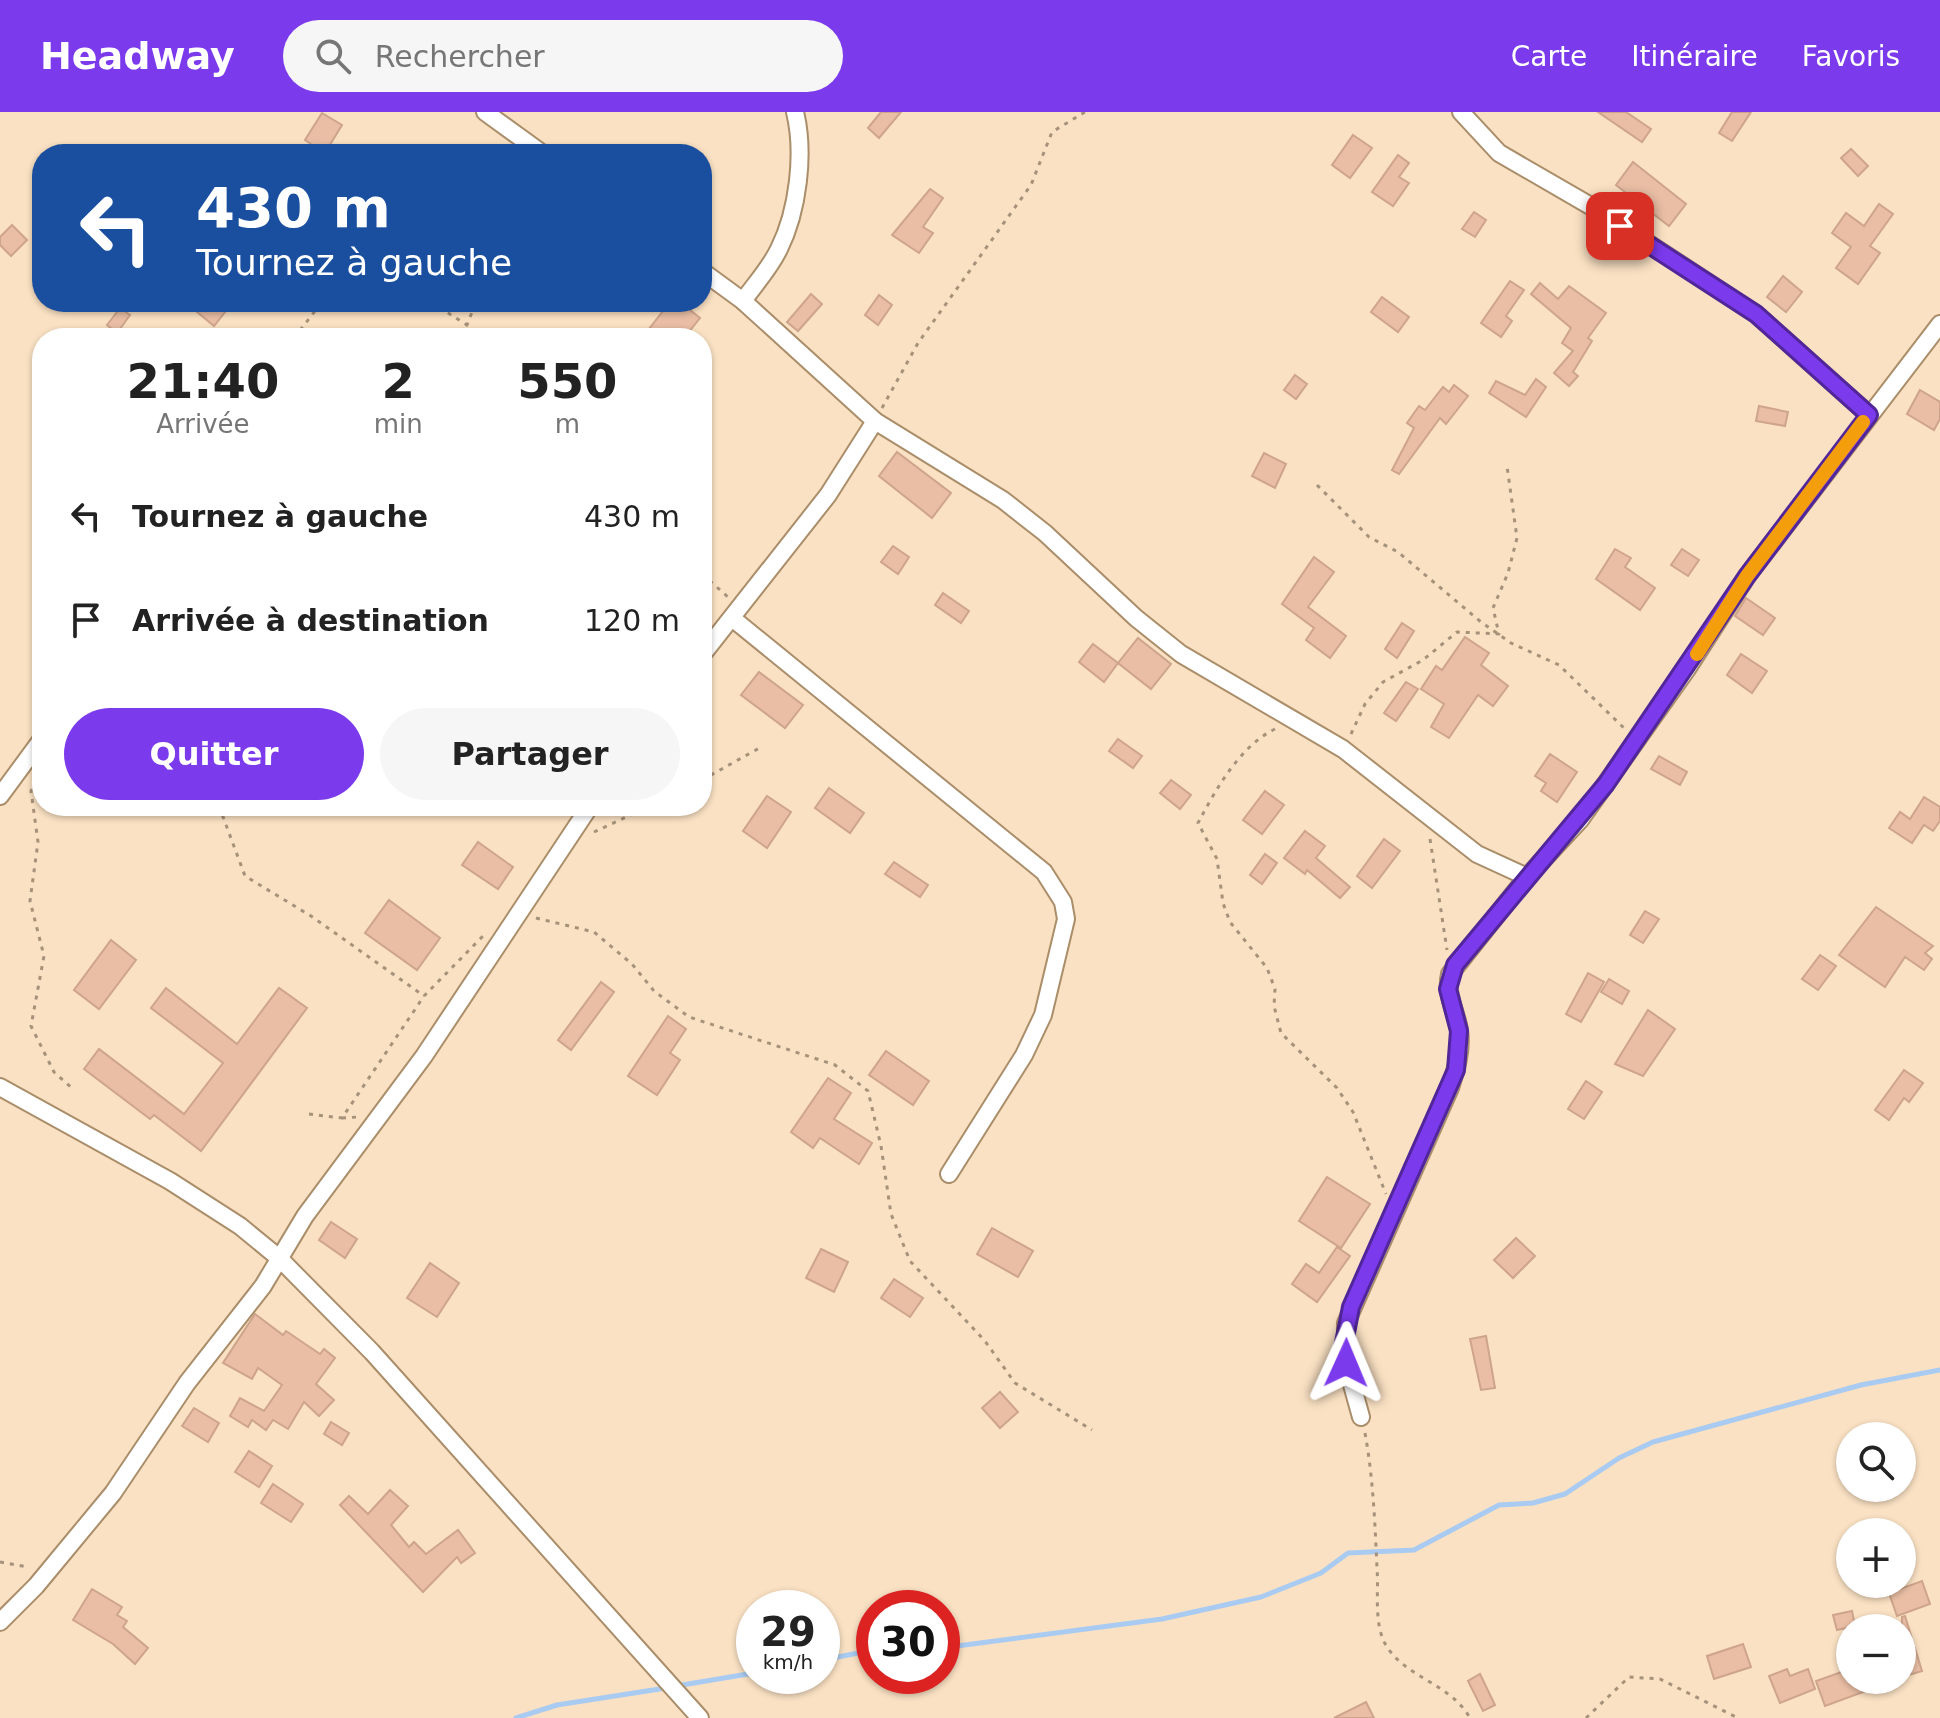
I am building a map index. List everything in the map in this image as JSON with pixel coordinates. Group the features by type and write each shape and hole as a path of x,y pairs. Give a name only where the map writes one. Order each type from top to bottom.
{"street":[{"path":"485,112 529,144"},
{"path":"743,301 774,260 793,211 799,156 795,112"},
{"path":"1461,112 1507,159 1594,208 1756,314 1869,415"},
{"path":"712,278 743,301 875,421 1003,500 1181,654 1343,749 1489,862 1527,877"},
{"path":"1361,1417 1346,1363 1346,1323 1456,1070 1459,1031 1448,989 1450,974 1527,877 1580,820 1687,669 1747,576 1940,324"},
{"path":"712,643 828,495 875,421"},
{"path":"736,613 1044,872 1065,909 1064,933 1043,1015 1024,1055 949,1174"},
{"path":"0,796 32,753"},
{"path":"0,1622 48,1571 113,1493 187,1383 263,1286 305,1216 424,1056 583,816"},
{"path":"0,1087 170,1181 240,1226 279,1258 372,1352 700,1718"}],"path":[{"path":"875,421 918,343 1031,185 1052,132 1085,112"},
{"path":"302,328 314,312"},
{"path":"447,312 467,325"},
{"path":"463,328 472,312"},
{"path":"1499,634 1493,608 1508,573 1517,538 1507,466"},
{"path":"1317,485 1369,537 1398,552 1499,634 1559,665 1635,740"},
{"path":"712,585 736,613"},
{"path":"1343,749 1365,704 1383,682 1423,660 1457,632 1499,634"},
{"path":"1293,721 1258,737 1214,793 1198,823 1217,859 1223,903 1230,922 1267,968 1275,989 1274,1006 1281,1033 1337,1088 1353,1112 1393,1213"},
{"path":"712,774 763,746"},
{"path":"1427,815 1450,974"},
{"path":"34,816 38,842 30,901 44,956 31,1026 54,1072 73,1089"},
{"path":"223,816 245,876 311,916 424,996"},
{"path":"518,914 594,932 632,964 654,991 689,1017 835,1065 868,1091 881,1146 891,1214 910,1261 985,1341 1015,1383 1092,1430"},
{"path":"309,1114 342,1118 424,996 481,935 493,928"},
{"path":"1361,1417 1370,1461 1380,1634 1396,1659 1444,1690 1463,1706 1470,1718"},
{"path":"0,1562 48,1571"},
{"path":"1586,1718 1629,1677 1660,1679 1738,1718"}],"building":[{"path":"881,112 901,112 879,138 868,128"},
{"path":"1598,112 1626,112 1651,129 1642,142"},
{"path":"1732,112 1751,112 1732,141 1719,133"},
{"path":"322,113 342,125 330,144 311,144 305,140"},
{"path":"1353,135 1372,148 1350,178 1332,165"},
{"path":"1851,149 1868,166 1858,176 1841,158"},
{"path":"1398,155 1409,163 1399,177 1409,183 1393,206 1372,192"},
{"path":"1633,162 1686,204 1669,226 1616,185"},
{"path":"930,189 943,198 923,227 933,233 919,253 892,235"},
{"path":"1879,204 1893,214 1870,246 1880,253 1858,284 1836,268 1851,247 1832,233 1846,213 1864,226"},
{"path":"1474,212 1486,220 1475,237 1462,229"},
{"path":"12,225 27,240 11,256 0,245 0,237"},
{"path":"1783,276 1802,292 1786,312 1767,297"},
{"path":"1510,281 1524,290 1506,316 1512,321 1501,337 1481,323"},
{"path":"1540,283 1558,299 1569,286 1606,313 1588,338 1592,341 1573,372 1578,376 1569,386 1554,373 1573,351 1562,343 1571,328 1531,294"},
{"path":"811,294 822,304 798,331 787,322"},
{"path":"879,295 892,305 878,325 865,315"},
{"path":"1382,297 1409,317 1398,332 1371,312"},
{"path":"117,312 130,315 121,328 107,325"},
{"path":"197,312 225,312 214,326"},
{"path":"662,312 692,312 700,318 692,328 650,328"},
{"path":"1295,375 1307,384 1296,399 1284,390"},
{"path":"1536,379 1546,387 1526,417 1489,393 1496,381 1525,395"},
{"path":"1454,385 1468,396 1446,424 1440,418 1399,474 1392,470 1414,428 1407,423 1419,406 1425,410 1443,387 1449,392"},
{"path":"1920,390 1940,402 1940,419 1934,430 1907,414"},
{"path":"1759,406 1788,412 1785,426 1756,421"},
{"path":"897,452 951,493 932,518 879,476"},
{"path":"1264,453 1286,464 1275,488 1252,476"},
{"path":"893,546 909,557 898,574 881,562"},
{"path":"1615,549 1631,558 1625,567 1655,588 1640,610 1596,579"},
{"path":"1682,549 1699,560 1688,576 1671,565"},
{"path":"1314,557 1334,572 1308,607 1346,636 1330,658 1306,640 1314,628 1282,604"},
{"path":"943,593 969,611 961,623 935,605"},
{"path":"1746,598 1775,618 1763,635 1735,616"},
{"path":"1402,623 1414,631 1397,658 1385,649"},
{"path":"1465,637 1489,653 1481,665 1508,686 1493,706 1478,695 1449,738 1431,727 1444,704 1421,689 1436,666 1442,670"},
{"path":"1138,638 1171,664 1151,689 1118,663"},
{"path":"1093,644 1118,663 1104,682 1079,662"},
{"path":"1741,654 1767,671 1752,693 1727,675"},
{"path":"759,672 803,705 785,728 741,695"},
{"path":"1406,682 1418,689 1396,721 1384,713"},
{"path":"1118,739 1142,756 1133,768 1109,751"},
{"path":"1550,754 1577,772 1557,802 1541,791 1546,783 1535,776"},
{"path":"1659,756 1687,772 1680,785 1651,769"},
{"path":"1171,780 1191,795 1180,809 1160,793"},
{"path":"829,788 864,813 850,833 815,808"},
{"path":"1265,791 1284,805 1262,834 1243,820"},
{"path":"767,796 791,812 767,848 743,831"},
{"path":"1924,797 1940,807 1940,821 1933,831 1924,825 1912,843 1889,828 1900,812 1910,819"},
{"path":"1305,831 1325,846 1316,858 1350,887 1340,898 1307,870 1305,874 1284,858"},
{"path":"1384,839 1400,851 1372,888 1357,876"},
{"path":"478,842 513,867 498,889 462,865"},
{"path":"1265,854 1277,863 1262,884 1250,875"},
{"path":"894,862 928,885 920,897 885,874"},
{"path":"389,900 440,938 417,970 365,933"},
{"path":"1876,907 1933,946 1925,953 1932,959 1924,970 1905,957 1885,987 1839,955"},
{"path":"1645,911 1659,919 1643,943 1630,935"},
{"path":"111,940 136,960 99,1009 74,990"},
{"path":"1820,955 1836,966 1818,990 1802,979"},
{"path":"1588,973 1604,982 1581,1022 1566,1014"},
{"path":"1609,979 1629,991 1622,1004 1601,992"},
{"path":"601,982 614,992 571,1050 558,1040"},
{"path":"166,988 237,1044 279,988 307,1008 201,1151 154,1115 150,1119 84,1069 99,1049 184,1114 223,1063 151,1008"},
{"path":"1648,1010 1675,1029 1643,1076 1615,1064"},
{"path":"668,1016 686,1029 670,1053 680,1060 657,1095 628,1076"},
{"path":"886,1051 929,1081 913,1105 869,1075"},
{"path":"1904,1070 1923,1083 1909,1102 1904,1098 1889,1120 1875,1110"},
{"path":"828,1078 851,1093 834,1119 872,1143 859,1164 820,1138 813,1148 791,1132"},
{"path":"1586,1081 1602,1092 1584,1119 1568,1109"},
{"path":"1327,1177 1370,1204 1341,1248 1299,1221"},
{"path":"331,1222 357,1239 345,1258 319,1240"},
{"path":"992,1228 1033,1251 1018,1277 977,1254"},
{"path":"1516,1238 1535,1256 1513,1278 1494,1260"},
{"path":"1337,1247 1350,1256 1317,1302 1292,1284 1306,1264 1319,1273"},
{"path":"821,1249 848,1262 834,1292 806,1278"},
{"path":"430,1263 459,1283 437,1317 407,1298"},
{"path":"894,1279 923,1298 910,1317 881,1298"},
{"path":"255,1314 283,1335 286,1331 320,1354 324,1349 335,1358 316,1384 334,1400 319,1416 304,1402 288,1429 273,1420 266,1430 252,1420 248,1427 230,1416 240,1398 264,1411 282,1385 258,1368 252,1379 223,1363"},
{"path":"1486,1336 1495,1388 1481,1390 1470,1339"},
{"path":"1000,1392 1018,1412 1000,1428 982,1408"},
{"path":"194,1408 219,1423 208,1442 182,1426"},
{"path":"331,1422 349,1433 342,1445 324,1434"},
{"path":"249,1451 272,1466 259,1487 235,1472"},
{"path":"273,1484 303,1504 291,1522 261,1503"},
{"path":"390,1490 408,1506 391,1525 409,1547 414,1542 426,1554 458,1530 475,1553 461,1563 457,1557 423,1592 340,1505 349,1496 368,1514"},
{"path":"1922,1581 1930,1604 1896,1614 1891,1598 1916,1598 1916,1583"},
{"path":"92,1589 122,1607 117,1615 127,1621 123,1627 148,1648 135,1664 113,1644 73,1620"},
{"path":"1743,1644 1751,1667 1714,1679 1707,1656"},
{"path":"1916,1652 1922,1671 1916,1673"},
{"path":"1787,1669 1790,1676 1808,1669 1815,1689 1780,1703 1769,1676"},
{"path":"1480,1674 1495,1705 1483,1711 1468,1681"},
{"path":"1836,1674 1836,1694 1858,1694 1825,1706 1816,1681"},
{"path":"1366,1702 1374,1718 1334,1718"}],"waterway":[{"path":"960,1646 1162,1619 1261,1597 1321,1573 1348,1553 1414,1550 1499,1505 1533,1503 1565,1494 1619,1458 1653,1442 1861,1385 1940,1370"},
{"path":"840,1657 856,1653"},
{"path":"676,1686 736,1676"},
{"path":"516,1718 557,1705 666,1688"}],"slow traffic":[{"path":"1697,654 1747,576 1863,422"}],"route":[{"path":"1346,1363 1343,1348 1351,1307 1456,1070 1459,1031 1448,989 1450,974 1482,930 1580,820 1687,669 1747,576 1869,415 1756,314 1620,226"}]}
